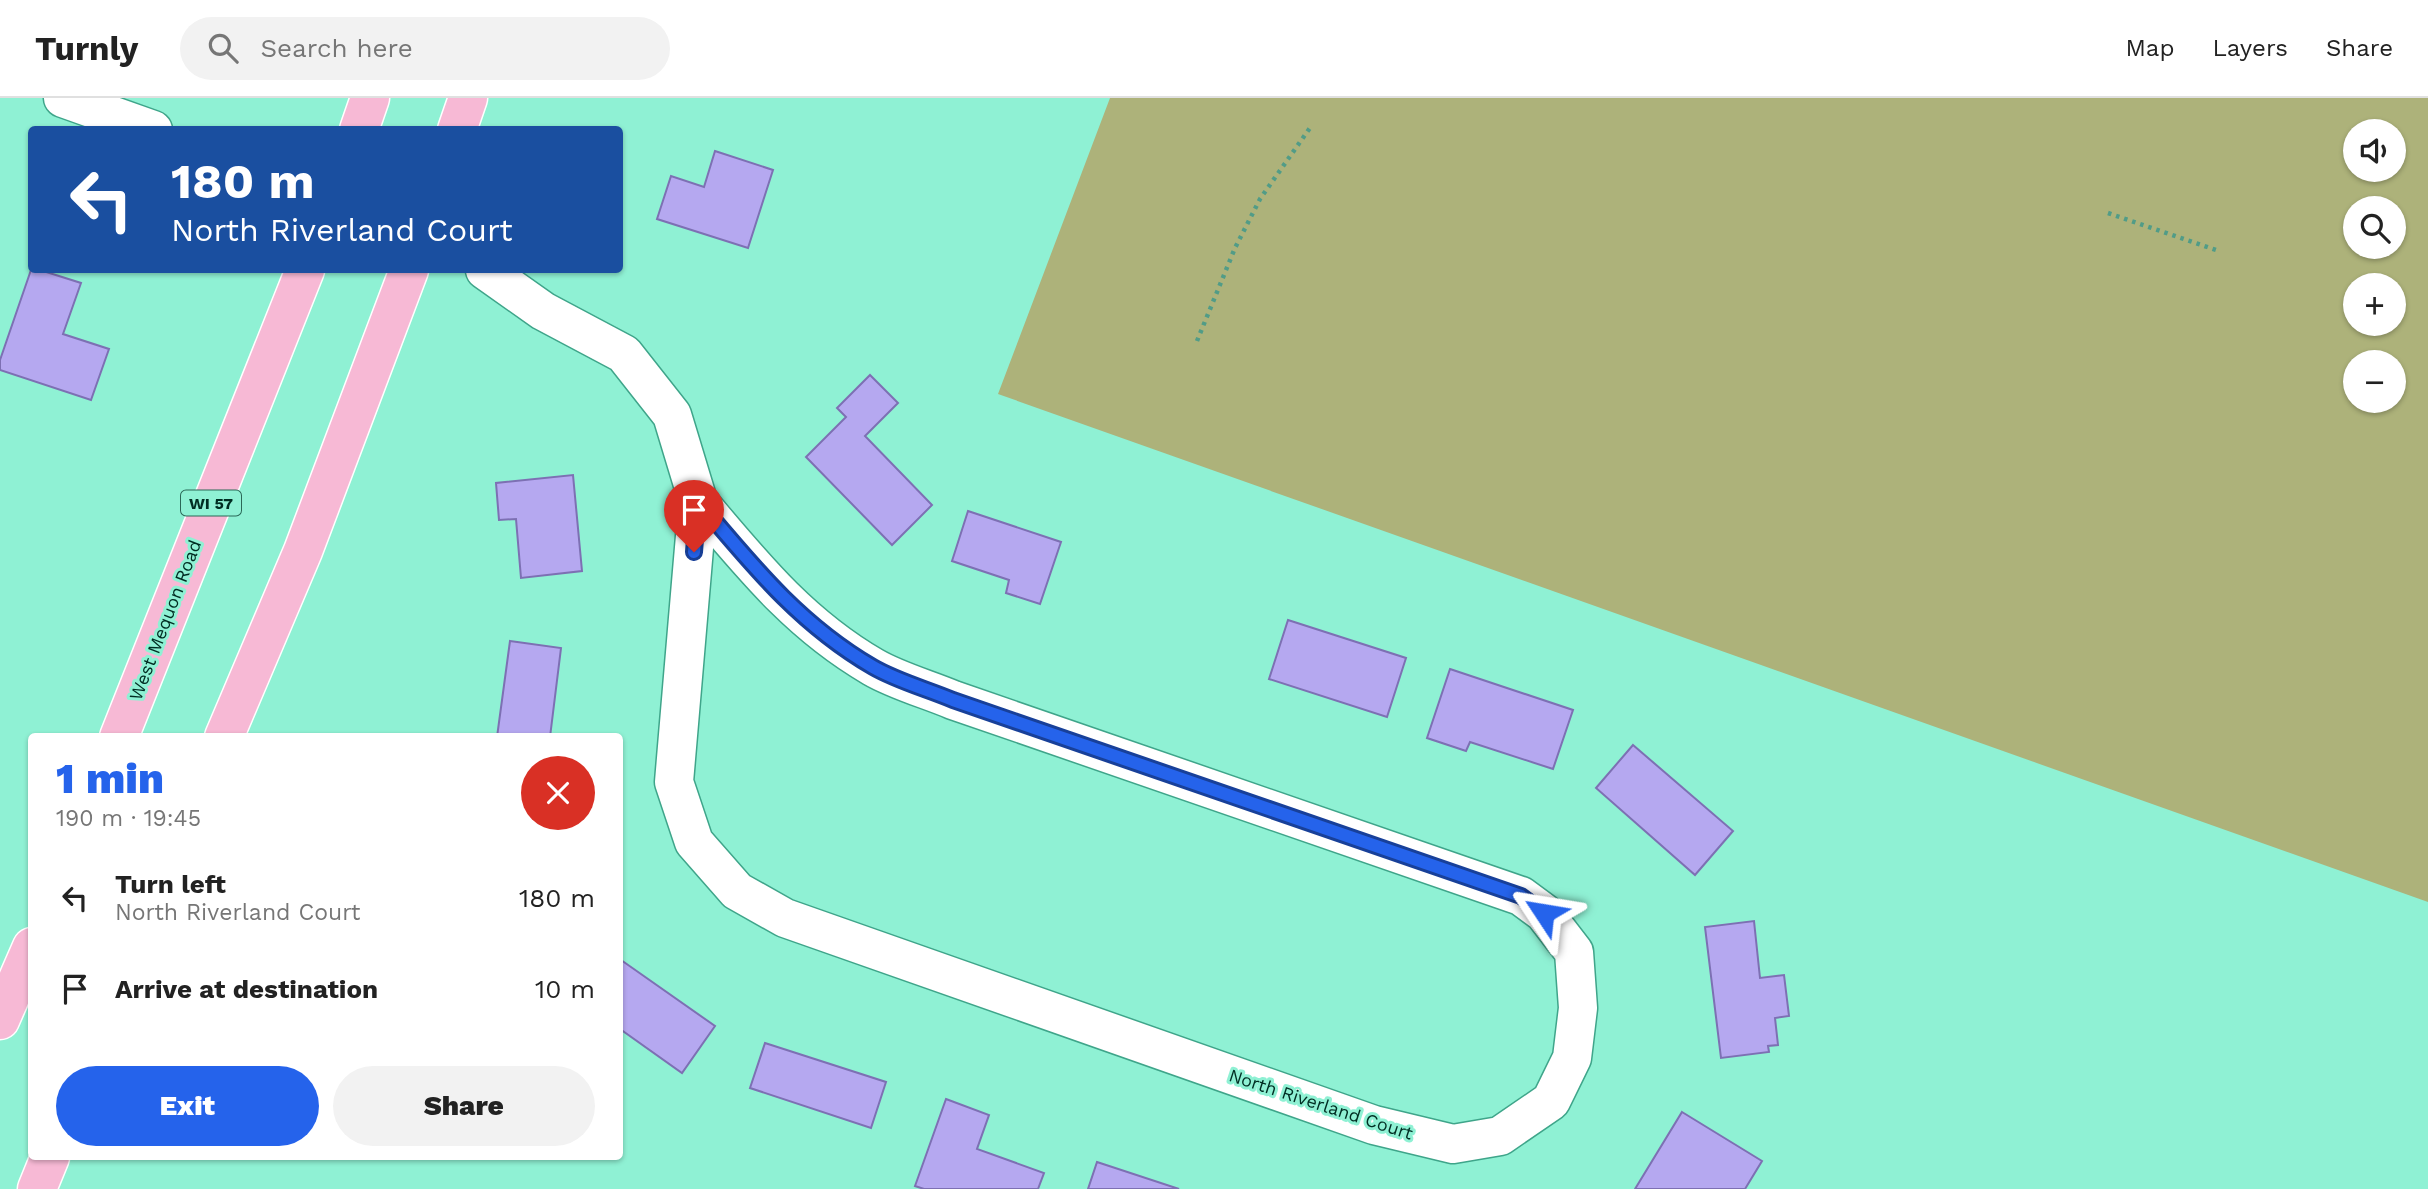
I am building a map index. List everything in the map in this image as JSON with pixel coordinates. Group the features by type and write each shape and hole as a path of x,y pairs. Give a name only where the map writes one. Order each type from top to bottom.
{"main road":[{"path":"360,126 370,98"},
{"path":"458,126 468,98"},
{"name":"West Mequon Road","path":"121,733 305,273"},
{"path":"226,733 303,551 408,273"},
{"path":"0,1020 28,956"},
{"path":"37,1189 49,1160"}],"street":[{"path":"63,98 142,126"},
{"name":"North Riverland Court","path":"489,273 543,311 624,354 672,415 698,501 674,782 694,842 737,891 785,918 1374,1125 1453,1144 1500,1136 1551,1101 1572,1058 1578,1008 1574,952 1544,913 1521,896 953,700 875,668 818,631 769,586 698,501"}],"path":[{"path":"1197,341 1235,248 1260,199 1312,125"},
{"path":"2108,213 2216,250"}],"green space":[{"path":"1110,98 2428,98 2428,902 998,394"}],"building":[{"path":"715,151 773,170 748,248 657,219 671,176 704,187"},
{"path":"30,273 49,273 81,283 63,334 109,349 91,400 0,370 0,360"},
{"path":"870,375 898,403 865,436 932,505 892,545 806,457 846,417 837,408"},
{"path":"573,475 582,571 521,578 516,519 499,520 496,483"},
{"path":"968,511 1061,542 1040,604 1006,593 1009,580 952,561"},
{"path":"1288,620 1406,658 1387,717 1269,679"},
{"path":"510,641 561,648 550,733 498,733"},
{"path":"1450,669 1573,710 1553,769 1470,742 1466,751 1427,738"},
{"path":"1633,745 1733,831 1695,875 1596,788"},
{"path":"1754,921 1760,978 1784,975 1789,1016 1775,1018 1778,1045 1768,1046 1769,1052 1721,1058 1705,927"},
{"path":"623,961 715,1026 682,1073 623,1031"},
{"path":"765,1043 886,1082 871,1128 750,1088"},
{"path":"946,1099 989,1115 977,1149 1044,1173 1038,1189 924,1189 915,1186"},
{"path":"1682,1112 1762,1161 1745,1189 1635,1189"},
{"path":"1097,1162 1179,1189 1088,1189"}],"route":[{"path":"694,552 698,501 769,586 818,631 875,668 953,700 1521,896 1544,913"}]}
